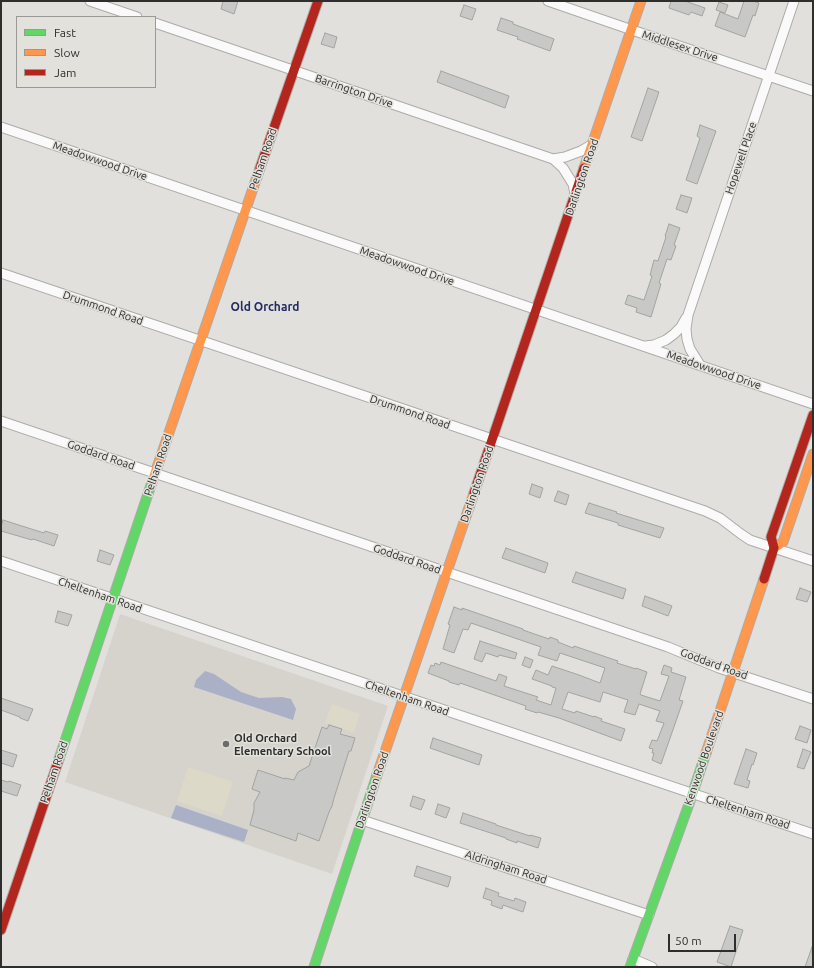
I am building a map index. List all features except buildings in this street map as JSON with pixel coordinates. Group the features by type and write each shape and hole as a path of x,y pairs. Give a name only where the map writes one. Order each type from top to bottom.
{"street":[{"path":"90,1 134,16"},
{"name":"Pelham Road","path":"1,930 112,599 318,1"},
{"name":"Middlesex Drive","path":"548,1 813,91"},
{"name":"Darlington Road","path":"314,967 362,820 641,1"},
{"name":"Hopewell Place","path":"644,346 654,345 666,340 682,327 688,315 794,1"},
{"name":"Barrington Drive","path":"156,23 553,159 563,168 573,184 576,195"},
{"name":"Meadowwood Drive","path":"1,128 813,404"},
{"path":"553,159 565,157 581,151 593,144"},
{"name":"Drummond Road","path":"1,273 705,511 720,518 750,540 813,561"},
{"name":"Hopewell Place","path":"688,315 686,329 687,339 690,349 700,365"},
{"name":"Kenwood Boulevard","path":"631,963 734,673 774,548 772,537 813,415"},
{"name":"Goddard Road","path":"1,421 668,647 734,673 813,699"},
{"name":"Kenwood Boulevard","path":"774,548 783,542 813,454"},
{"name":"Cheltenham Road","path":"1,561 813,834"},
{"name":"Aldringham Road","path":"362,820 649,915"},
{"path":"631,963 652,967"}],"shaded area":[{"name":"Old Orchard Elementary School","path":"120,614 388,706 332,874 65,782"},
{"path":"332,704 360,714 354,733 325,723"},
{"path":"188,767 233,782 222,816 177,801"}],"water":[{"path":"205,671 214,674 241,692 259,698 282,697 291,699 296,709 293,720 194,687 196,680"},
{"path":"176,805 248,830 244,842 171,818"}],"traffic: fast":[{"path":"59,759 152,482"},
{"path":"630,967 706,753"},
{"path":"314,967 377,775"}],"traffic: slow":[{"path":"584,168 641,1"},
{"path":"152,482 260,168"},
{"path":"774,548 783,542 813,454"},
{"path":"377,775 474,493"},
{"path":"706,753 764,579"}],"traffic: jam":[{"path":"260,168 318,1"},
{"path":"474,493 584,168"},
{"path":"764,579 774,548 771,537 813,415"},
{"path":"1,930 59,759"}],"place":[{"name":"Old Orchard Elementary School","path":"226,744"}],"district":[{"name":"Old Orchard","path":"265,307"}]}
